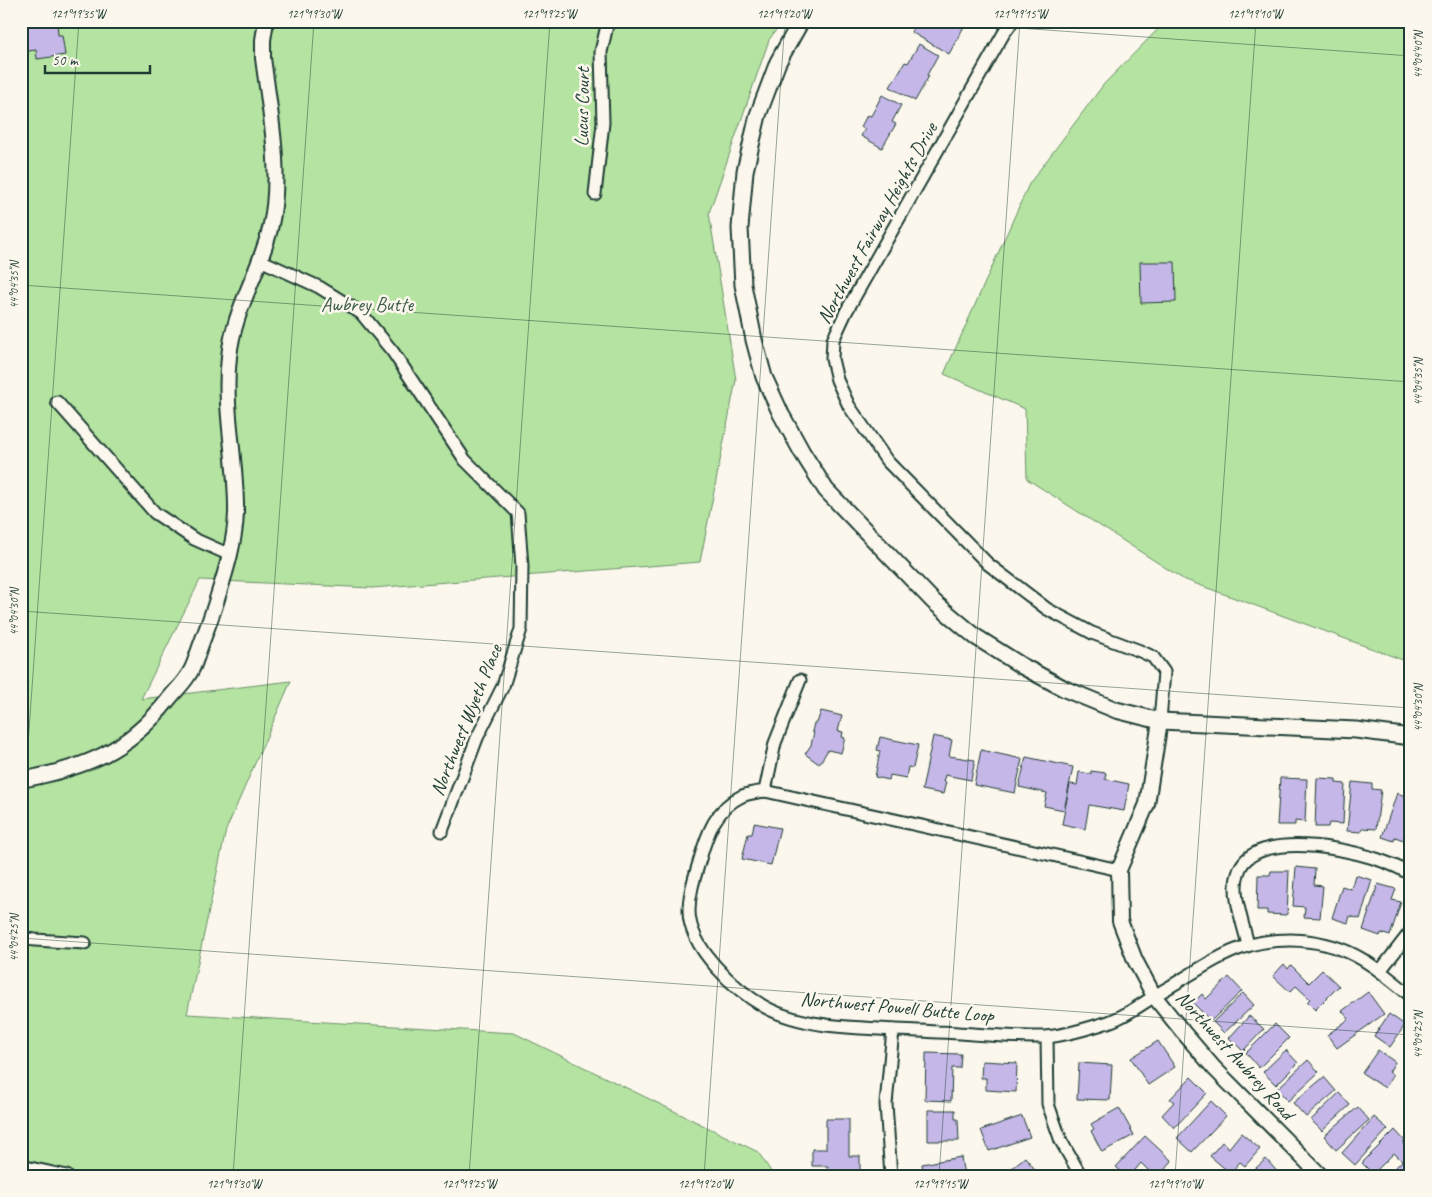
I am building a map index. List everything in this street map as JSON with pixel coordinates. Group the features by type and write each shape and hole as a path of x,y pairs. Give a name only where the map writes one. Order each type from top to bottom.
{"main road":[{"path":"801,21 778,62 758,115 746,171 740,228 743,284 754,340 764,377 781,414 826,490 934,602 976,637 1022,666 1066,689 1116,710 1160,721 1356,730 1411,737"}],"street":[{"path":"21,780 84,765 125,743 153,720 190,673 212,614 230,554 236,515 236,482 228,402 229,357 236,322 270,230 275,201 276,174 263,58 266,21"},
{"name":"Lucus Court","path":"595,194 603,123 601,52 608,21"},
{"name":"Northwest Fairway Heights Drive","path":"1013,21 1004,33 846,312 833,340 832,359 837,380 849,406 887,462 988,564 1047,609 1092,633 1153,657 1164,672 1160,721"},
{"name":"Northwest Wyeth Place","path":"260,260 320,287 361,313 392,352 465,460 518,513 522,566 521,629 503,686 476,738 442,831"},
{"path":"56,402 154,513 194,539 230,554"},
{"path":"766,791 775,743 800,680"},
{"name":"Northwest Awbrey Road","path":"1160,721 1147,804 1119,870 1120,921 1136,960 1154,996 1214,1068 1321,1176"},
{"name":"Northwest Powell Butte Loop","path":"1119,870 766,791 743,796 731,803 716,817 706,837 691,891 689,913 693,930 702,949 722,973 745,994 766,1008 788,1017 826,1025 1047,1037 1104,1024 1135,1009 1225,955 1248,945 1273,940 1316,942 1333,946 1358,956 1411,996"},
{"path":"1248,945 1236,892 1237,876 1243,863 1253,854 1270,848 1322,847 1351,851 1379,859 1400,867 1411,875"},
{"path":"1380,971 1411,931"},
{"path":"21,938 85,943"},
{"path":"890,1176 886,1104 893,1030"},
{"path":"1047,1037 1048,1104 1061,1141 1081,1176"},
{"path":"21,1166 67,1176"}],"green space":[{"name":"Awbrey Butte","path":"21,21 782,21 769,40 709,213 736,380 700,562 372,588 200,580 141,699 291,681 226,830 187,1014 514,1033 758,1152 774,1176 21,1176"},
{"path":"1166,21 1411,21 1411,663 1183,579 1027,479 1025,409 944,374 1029,184 1104,84"}],"building":[{"path":"21,21 34,21 34,23 57,21 58,35 62,35 65,55 37,59 36,50 21,52"},
{"path":"908,21 967,21 949,54 911,32 914,26"},
{"path":"919,44 938,55 915,101 890,87 905,62 908,63"},
{"path":"882,95 901,105 892,122 896,124 882,148 861,136 865,129 861,127 867,115 871,116"},
{"path":"1140,262 1175,262 1176,302 1141,303"},
{"path":"821,711 842,716 838,731 843,732 842,737 845,738 841,753 828,750 819,764 805,754 811,745 814,723 817,723"},
{"path":"933,736 952,740 949,756 975,760 971,780 945,775 943,782 946,782 943,794 922,790"},
{"path":"880,737 918,745 913,768 908,767 906,778 890,775 889,780 875,777 880,751 877,750"},
{"path":"981,750 1022,759 1015,793 974,785"},
{"path":"1026,757 1073,767 1064,810 1044,806 1047,793 1019,787"},
{"path":"1091,771 1106,773 1105,779 1129,784 1124,811 1089,805 1085,829 1062,824 1070,784 1077,785 1079,772 1091,774"},
{"path":"1280,778 1307,779 1305,822 1295,821 1295,825 1277,825"},
{"path":"1317,778 1336,779 1336,783 1345,784 1343,824 1329,823 1328,827 1315,827"},
{"path":"1352,782 1372,784 1372,789 1381,790 1376,829 1362,828 1361,832 1347,831"},
{"path":"1397,793 1411,798 1411,837 1409,842 1395,837 1394,841 1382,837"},
{"path":"754,823 780,828 771,865 742,859 748,834 752,834"},
{"path":"1296,867 1315,869 1314,885 1323,886 1320,918 1304,917 1305,907 1293,906"},
{"path":"1271,871 1289,871 1287,915 1267,914 1267,910 1257,910 1258,875 1270,875"},
{"path":"1355,875 1372,880 1360,919 1350,916 1348,923 1332,918 1342,886 1351,889"},
{"path":"1378,884 1396,889 1392,900 1401,902 1390,936 1381,933 1380,936 1363,930"},
{"path":"1284,964 1288,969 1291,965 1309,983 1322,970 1339,986 1315,1010 1307,1002 1310,999 1296,986 1290,992 1273,976"},
{"path":"1229,977 1242,991 1211,1021 1193,1003 1202,994 1206,999"},
{"path":"1368,992 1384,1014 1337,1048 1327,1035 1349,1019 1342,1011"},
{"path":"1243,993 1254,1005 1224,1033 1213,1022"},
{"path":"1389,1014 1405,1025 1390,1047 1374,1036"},
{"path":"1249,1016 1264,1029 1243,1051 1229,1038"},
{"path":"1275,1024 1289,1038 1259,1068 1246,1053"},
{"path":"1158,1041 1175,1067 1148,1085 1131,1058"},
{"path":"1286,1050 1298,1063 1276,1085 1263,1072"},
{"path":"1378,1050 1395,1062 1389,1072 1393,1075 1385,1088 1362,1073"},
{"path":"926,1053 961,1054 960,1068 952,1068 951,1101 925,1100"},
{"path":"1308,1060 1319,1072 1288,1101 1277,1089"},
{"path":"982,1061 1017,1063 1016,1092 986,1090 986,1078 981,1078"},
{"path":"1079,1063 1112,1065 1110,1100 1077,1099"},
{"path":"1191,1077 1207,1093 1174,1128 1162,1115 1174,1102 1170,1099"},
{"path":"1324,1077 1336,1091 1306,1117 1293,1103"},
{"path":"1339,1093 1350,1105 1322,1131 1311,1120"},
{"path":"1211,1101 1226,1116 1192,1152 1177,1138"},
{"path":"1358,1107 1369,1120 1336,1150 1324,1136"},
{"path":"1119,1108 1134,1135 1102,1152 1091,1131 1094,1129 1091,1124"},
{"path":"928,1110 955,1110 955,1119 958,1119 959,1141 928,1141"},
{"path":"1022,1116 1030,1137 989,1151 981,1130"},
{"path":"1374,1117 1388,1129 1355,1165 1342,1153"},
{"path":"826,1119 849,1119 849,1156 860,1156 860,1171 828,1172 828,1166 812,1166 812,1149 826,1149"},
{"path":"1395,1130 1405,1141 1403,1144 1411,1152 1411,1172 1407,1176 1387,1176 1402,1161 1394,1153 1373,1174 1362,1163"},
{"path":"1241,1133 1260,1149 1245,1166 1240,1162 1230,1173 1210,1156 1222,1142 1229,1148"},
{"path":"1145,1136 1172,1161 1159,1176 1154,1176 1141,1163 1130,1176 1126,1176 1116,1167"},
{"path":"961,1157 964,1176 924,1176 922,1164"},
{"path":"1025,1157 1040,1176 1003,1176 1003,1175"},
{"path":"1266,1159 1281,1176 1247,1176"}]}
